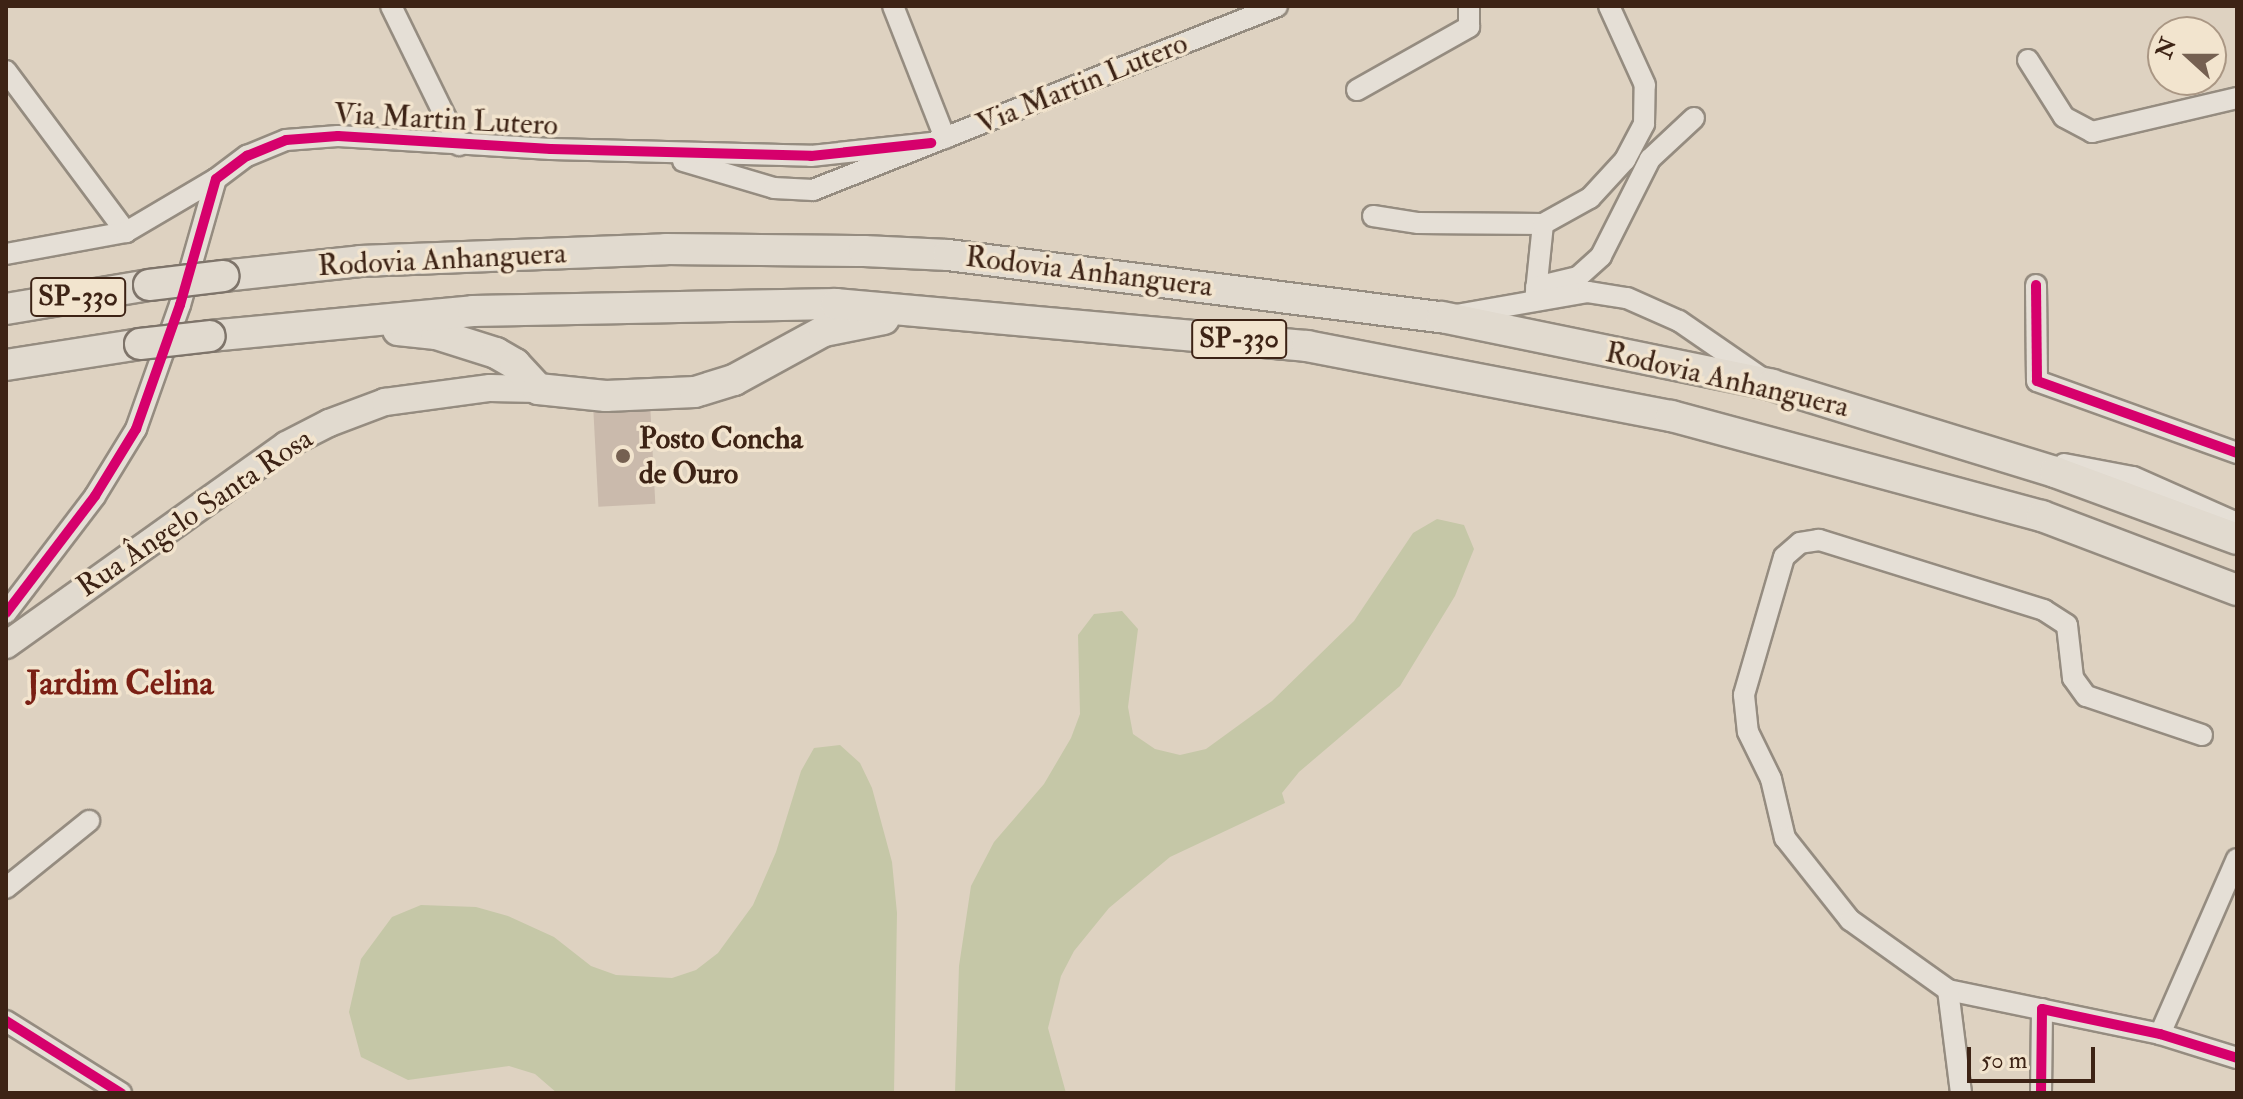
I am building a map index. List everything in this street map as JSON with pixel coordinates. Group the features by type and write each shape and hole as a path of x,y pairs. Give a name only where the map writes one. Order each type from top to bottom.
{"highway":[{"name":"Rodovia Anhanguera","path":"6,309 149,285 360,261 666,249 948,255 1442,317 1772,385 1977,447 2237,539"},
{"name":"Rodovia Anhanguera","path":"6,365 140,344 320,323 473,311 805,304 970,312 1307,346 1671,416 2042,516 2237,590"},
{"path":"320,323 436,334 515,364 538,389 606,396 695,392 734,380 824,331 861,321 970,312"}],"main road":[{"name":"Rua Ângelo Santa Rosa","path":"6,645 286,445 329,423 385,402 490,388 538,389"}],"street":[{"path":"391,6 459,145"},
{"path":"893,6 938,141"},
{"name":"Via Martin Lutero","path":"648,152 804,190 938,141 1277,6"},
{"path":"1357,90 1469,27 1469,6"},
{"path":"1373,216 1418,223 1543,224 1590,198 1625,160 1644,124 1645,85 1609,6"},
{"path":"2028,60 2064,117 2092,132 2237,98"},
{"path":"6,71 126,232 6,254"},
{"path":"1442,317 1536,294 1578,277 1601,256 1650,159 1694,118"},
{"name":"Via Martin Lutero","path":"126,232 216,179 247,156 286,140 338,136 459,145 805,156 938,141"},
{"path":"804,190 791,173 805,156"},
{"path":"6,613 95,496 136,429 180,305 216,179"},
{"path":"1536,294 1543,224"},
{"path":"2036,285 2037,381 2237,453"},
{"path":"1536,294 1588,292 1627,298 1679,321 1772,385"},
{"path":"1977,447 2133,477 2237,523"},
{"path":"2202,735 2086,696 2073,678 2067,625 2044,610 1819,540 1800,543 1784,557 1744,695 1748,732 1771,779 1785,838 1850,920 1948,990 2160,1034 2237,1058"},
{"path":"6,888 89,821"},
{"path":"2160,1034 2237,859"},
{"path":"1948,990 1961,1093"},
{"path":"2041,1093 2042,1009"},
{"path":"6,1021 121,1093"}],"green space":[{"path":"1437,519 1464,525 1474,549 1455,596 1400,686 1299,772 1282,793 1285,803 1170,857 1109,908 1074,951 1061,976 1048,1028 1066,1093 955,1093 959,966 971,886 994,842 1044,784 1071,738 1080,714 1078,635 1094,614 1122,611 1138,629 1128,707 1133,734 1155,749 1180,755 1206,749 1272,701 1354,621 1413,533"},
{"path":"840,745 860,763 872,788 892,862 897,913 894,1093 557,1093 535,1074 509,1066 408,1080 361,1057 349,1012 361,959 392,917 421,905 476,907 508,916 554,937 591,966 616,975 672,978 696,970 718,953 753,905 776,852 801,771 814,748"}],"building":[{"name":"Posto Concha de Ouro","path":"650,402 655,504 598,507 593,405"}],"cycle path":[{"path":"6,613 95,496 136,429 180,305 216,179 247,156 286,140 338,136 551,149 811,156 931,143"},
{"path":"2036,285 2037,381 2237,453"},
{"path":"2041,1093 2042,1009 2160,1034 2237,1058"},
{"path":"6,1021 121,1093"}],"place":[{"name":"Posto Concha de Ouro","path":"623,456"}],"district":[{"name":"Jardim Celina","path":"120,684"}]}
